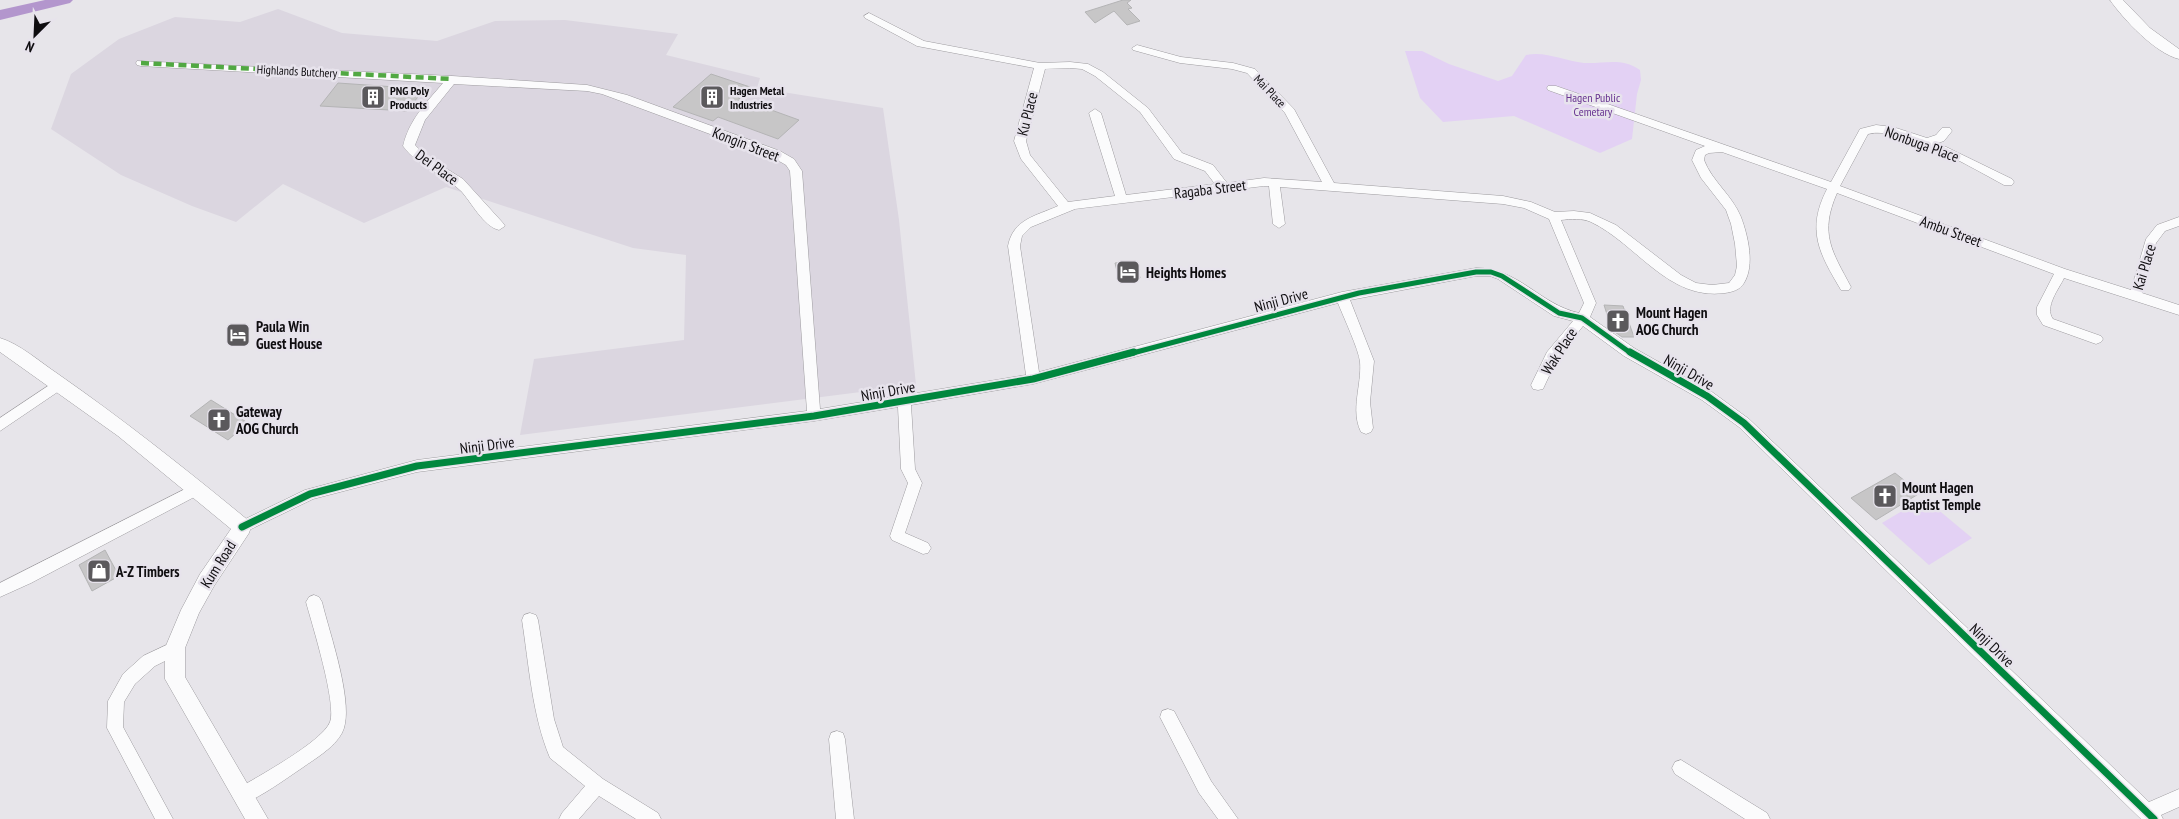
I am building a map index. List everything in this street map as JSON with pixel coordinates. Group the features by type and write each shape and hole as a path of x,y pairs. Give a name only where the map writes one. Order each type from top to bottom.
{"street":[{"path":"2116,0 2136,23 2168,50 2179,55"},
{"path":"869,16 921,44 1040,66 1070,64 1084,66 1099,74 1144,110 1178,156 1209,168 1223,186"},
{"name":"Mai Place","path":"1137,48 1180,60 1233,66 1251,71 1290,111 1330,187"},
{"name":"Highlands Butchery","path":"142,63 452,79"},
{"name":"Ku Place","path":"1040,66 1020,141 1025,156 1066,208"},
{"name":"Dei Place","path":"452,79 415,125 410,137 409,146 416,154 464,187 485,214 499,226"},
{"name":"Kongin Street","path":"452,79 604,91 776,154 790,162 796,171 814,416"},
{"name":"Ambu Street","path":"1552,88 1835,188 2061,272 2179,310"},
{"path":"1095,113 1122,200"},
{"name":"Nonbuga Place","path":"1835,188 1864,132 1869,128 1896,131 1927,142 2008,182"},
{"path":"1927,142 1940,138 1946,131"},
{"path":"1582,318 1588,311 1590,303 1554,216 1579,214 1594,219 1607,226 1677,279 1700,289 1720,291 1736,286 1743,275 1742,245 1735,217 1730,204 1706,178 1698,160 1700,153 1707,149 1723,149"},
{"path":"1274,183 1279,224"},
{"name":"Ragaba Street","path":"1033,379 1014,246 1016,235 1027,224 1073,205 1223,186 1274,183 1503,200 1527,205 1554,216"},
{"path":"1835,188 1824,210 1821,225 1830,257 1845,288"},
{"name":"Kai Place","path":"2135,297 2150,242 2161,228 2179,221"},
{"name":"Ninji Drive","path":"242,527 310,494 417,466 814,416 1033,379 1342,297 1476,272 1491,272 1502,276 1559,313 1582,318 1629,352 1707,396 1744,423 2150,816"},
{"path":"2061,272 2043,307 2043,315 2048,322 2096,339"},
{"path":"1342,297 1367,361 1363,402 1366,428"},
{"name":"Wak Place","path":"1538,385 1552,356 1582,318"},
{"name":"Kum Road","path":"0,344 60,383 198,489 242,527 207,580 175,648 175,679 258,819"},
{"path":"0,424 60,383"},
{"path":"904,401 908,468 915,483 897,536 923,548"},
{"path":"0,590 198,489"},
{"path":"243,795 323,743 336,728 340,712 338,698 314,602"},
{"path":"530,620 546,719 556,752 597,785 652,819"},
{"path":"164,819 115,728 116,701 129,679 149,661 175,648"},
{"path":"1168,717 1205,787 1229,819"},
{"path":"837,739 844,819"},
{"path":"1681,768 1761,819"},
{"path":"568,819 597,785"},
{"path":"2150,816 2179,798"}],"shaded area":[{"path":"278,9 342,33 437,41 495,21 565,20 678,34 666,55 760,78 757,88 883,108 899,220 916,385 520,435 534,359 684,340 686,255 633,248 446,187 364,223 283,184 236,222 192,206 121,175 51,129 71,74 119,39 175,17 240,22"}],"green space":[{"name":"Hagen Public Cemetary","path":"1405,51 1422,51 1449,64 1498,81 1512,76 1526,55 1534,54 1584,63 1619,62 1633,66 1640,70 1641,80 1637,94 1632,139 1600,153 1514,116 1443,122 1420,98"},
{"path":"1924,498 1972,538 1929,565 1882,523"}],"building":[{"path":"1123,0 1131,0 1127,3 1132,8 1128,9 1140,21 1127,25 1114,11 1095,23 1085,12"},
{"path":"711,74 750,87 738,98 799,120 778,139 718,117 713,121 673,107"},
{"name":"PNG Poly Products","path":"338,83 424,89 407,111 320,106"},
{"name":"Heights Homes","path":"1128,262 1129,266 1137,266 1140,278 1120,283 1115,263"},
{"name":"Mount Hagen AOG Church","path":"1604,305 1623,306 1634,337 1622,337 1612,330"},
{"name":"Gateway AOG Church","path":"211,400 248,423 228,440 190,416"},
{"name":"Mount Hagen Baptist Temple","path":"1895,473 1920,493 1876,520 1851,498"},
{"name":"A-Z Timbers","path":"105,550 119,576 92,591 79,565"}],"waterway":[{"path":"0,15 65,0"}],"marked path":[{"path":"141,63 452,79"}],"cycle path":[{"path":"242,527 310,494 417,466 814,416 1033,379 1359,293 1476,272 1491,272 1502,276 1559,313 1582,318 1629,352 1707,396 1744,423 2154,819"}],"place":[{"name":"PNG Poly Products","path":"373,97"},
{"name":"Hagen Metal Industries","path":"712,97"},
{"name":"Heights Homes","path":"1128,272"},
{"name":"Mount Hagen AOG Church","path":"1618,321"},
{"name":"Paula Win Guest House","path":"238,335"},
{"name":"Gateway AOG Church","path":"219,420"},
{"name":"Mount Hagen Baptist Temple","path":"1885,496"},
{"name":"A-Z Timbers","path":"99,571"}]}
